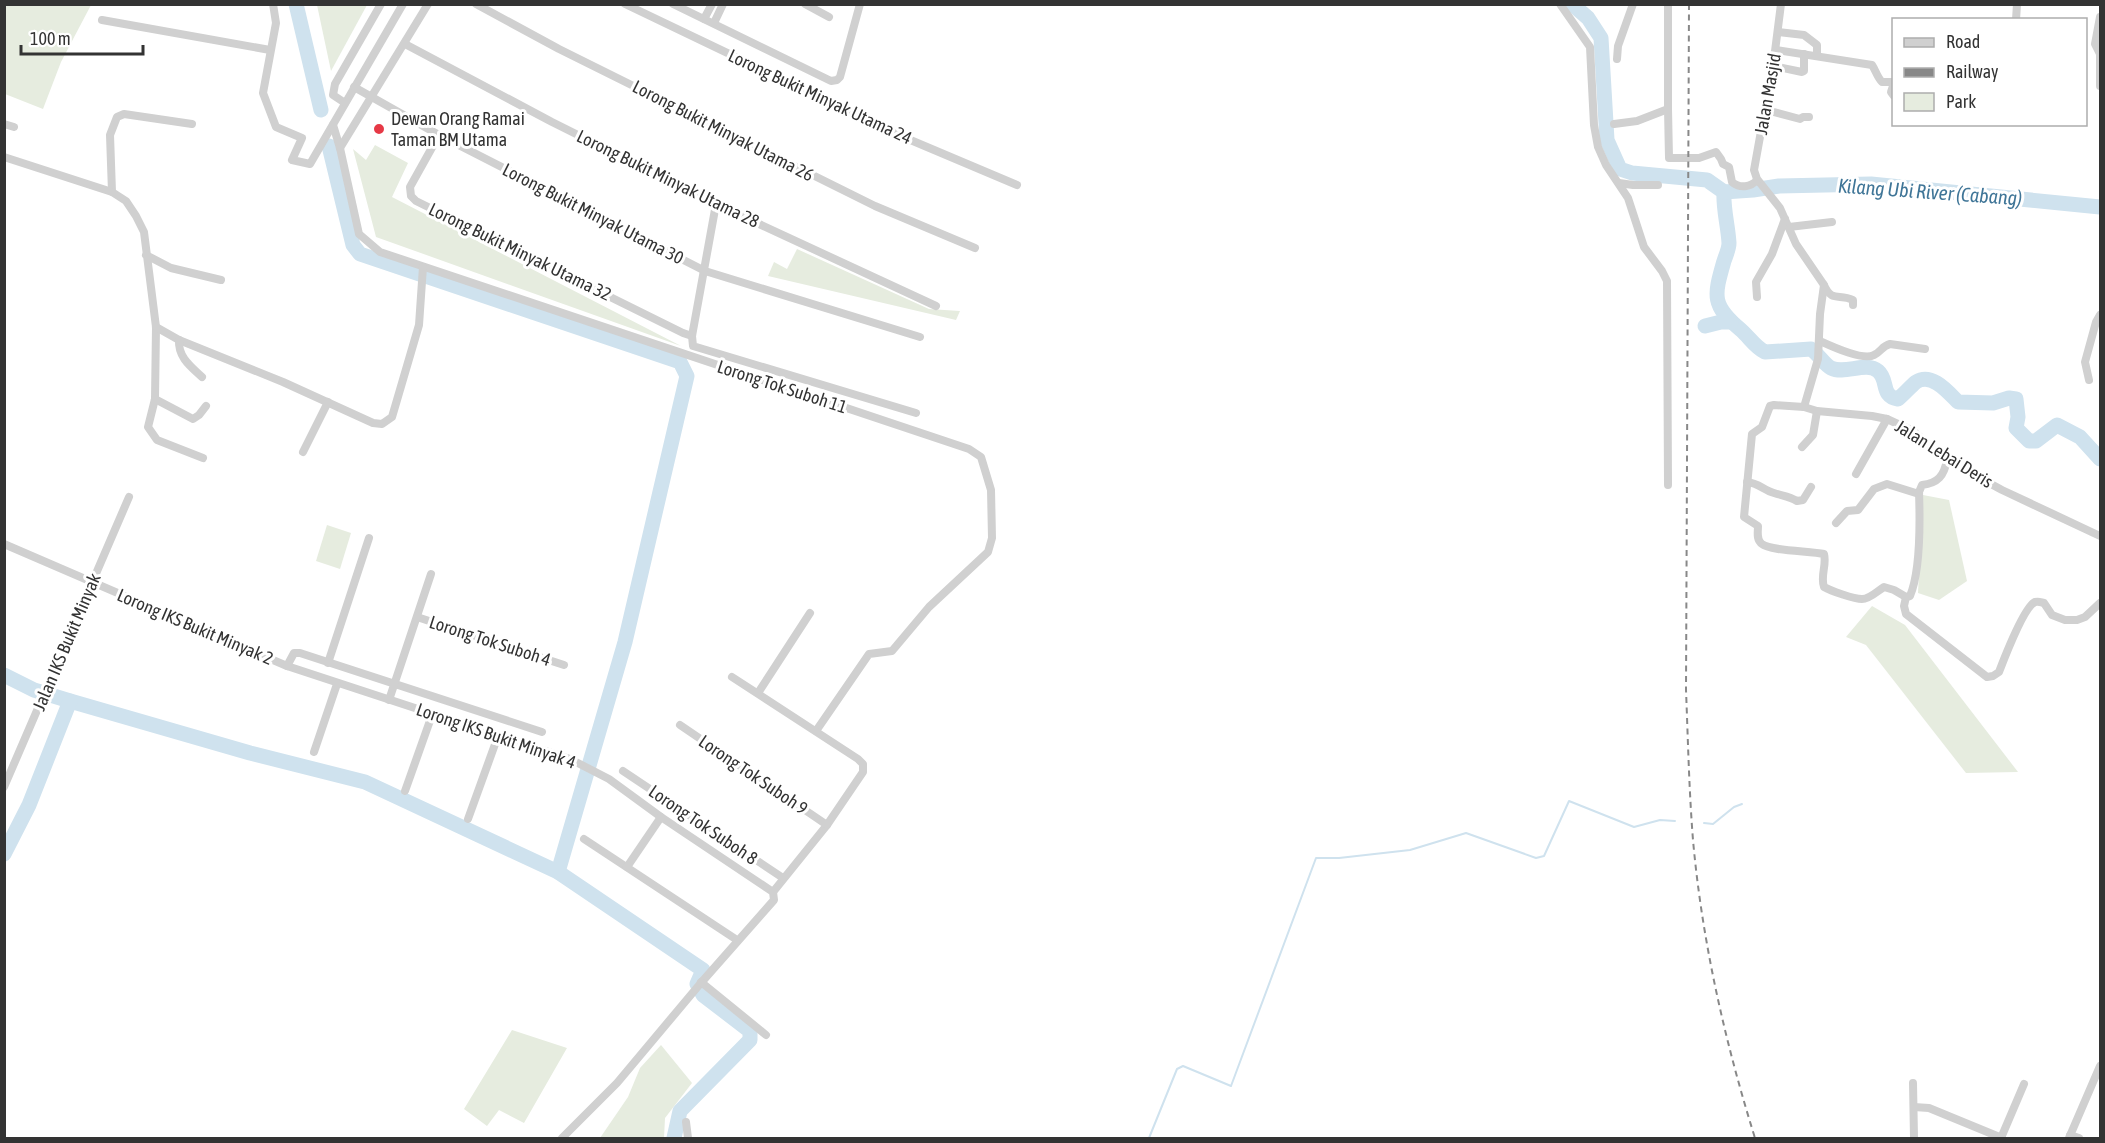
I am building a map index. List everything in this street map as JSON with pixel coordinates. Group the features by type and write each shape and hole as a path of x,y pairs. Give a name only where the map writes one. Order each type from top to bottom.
{"street":[{"path":"273,4 276,23 263,93 276,127 302,138 292,160 310,164 403,4"},
{"path":"345,103 333,95 335,84 381,4"},
{"path":"340,148 428,4"},
{"name":"Lorong Bukit Minyak Utama 26","path":"476,4 569,54 875,206 975,248"},
{"name":"Lorong Bukit Minyak Utama 24","path":"625,4 901,136 1017,185"},
{"path":"673,4 831,81 840,77 860,4"},
{"path":"704,19 712,4"},
{"path":"714,23 723,4"},
{"path":"806,4 829,17"},
{"path":"1560,4 1590,47 1594,125 1598,147 1606,165 1628,198 1644,247 1667,281 1668,485"},
{"path":"1617,59 1618,46 1633,4"},
{"path":"1668,4 1670,158 1699,158 1716,152 1723,165 1729,167 1734,184 1743,186 1758,181 1780,208 1796,244 1828,294 1833,297 1847,297 1853,300 1853,305"},
{"name":"Jalan Masjid","path":"1758,181 1754,170 1779,32 1781,4"},
{"path":"2100,17 2096,44 2100,54 2100,86"},
{"path":"102,20 270,50"},
{"path":"1779,32 1807,37 1816,45 1817,56"},
{"name":"Lorong Bukit Minyak Utama 28","path":"405,44 552,122 717,204 936,306"},
{"path":"2087,45 2096,44"},
{"path":"1776,50 1872,65 1876,70 1877,78 1882,82 1892,83"},
{"path":"1773,66 1802,72 1804,71 1804,54"},
{"name":"Lorong Bukit Minyak Utama 30","path":"354,87 439,135 705,271 920,337"},
{"path":"1614,124 1637,121 1668,109"},
{"path":"1766,110 1800,119 1809,117"},
{"path":"112,192 110,135 117,117 124,114 192,124"},
{"name":"Lorong Tok Suboh 11","path":"333,125 359,234 380,252 423,273 969,449 981,457 992,490 992,538 988,552 950,585 891,651 869,654 816,731"},
{"name":"Lorong Bukit Minyak Utama 32","path":"439,135 410,186 411,196 416,201 692,336"},
{"path":"4,157 112,192 126,201 136,216 144,232 156,327 155,399 148,428 157,440 202,458"},
{"path":"1619,183 1658,185"},
{"path":"717,204 692,336 693,346 916,413"},
{"path":"1757,297 1756,282 1775,248 1785,218"},
{"path":"1789,227 1832,222"},
{"path":"146,255 171,268 221,280"},
{"path":"156,327 179,340 373,423 382,424 392,417 419,325 423,273"},
{"path":"1804,407 1818,359 1824,285"},
{"path":"2089,380 2085,362 2100,315"},
{"path":"179,340 183,358 202,377"},
{"path":"1820,343 1869,356 1875,355 1885,345 1925,349"},
{"path":"155,399 193,418 199,415 206,406"},
{"path":"303,452 328,402"},
{"name":"Jalan Lebai Deris","path":"1747,482 1752,434 1762,427 1770,406 1804,407 1816,411 1872,416 1887,419 1913,431 1947,460 2002,490 2100,536"},
{"path":"1802,447 1813,435 1816,411"},
{"path":"1856,474 1887,419"},
{"path":"1947,460 1940,477 1934,484 1922,485 1919,494 1914,583 1910,596 1906,597 1904,606 1906,614 1987,676 1993,676 1999,672 2018,629 2033,603 2038,601 2044,603 2056,618 2071,620 2085,617 2100,603"},
{"path":"1811,488 1803,500 1797,501 1787,495 1774,493 1758,483 1747,482 1744,517 1758,526 1758,539 1762,544 1772,548 1824,554 1825,567 1822,581 1824,587 1829,590 1862,599 1868,598 1884,587 1906,597"},
{"path":"1836,523 1847,511 1858,510 1874,489 1887,484 1919,494"},
{"name":"Jalan IKS Bukit Minyak","path":"4,787 129,497"},
{"path":"328,663 369,538"},
{"name":"Lorong IKS Bukit Minyak 2","path":"4,544 287,666"},
{"path":"389,700 431,574"},
{"path":"758,693 810,614"},
{"name":"Lorong Tok Suboh 4","path":"417,617 564,665"},
{"path":"287,666 294,653 542,732"},
{"name":"Lorong IKS Bukit Minyak 4","path":"287,666 336,684 570,759 609,779 773,896"},
{"path":"562,1138 617,1083 738,940 773,896 783,878 827,825 863,772 858,759 732,677"},
{"path":"314,752 336,684"},
{"path":"405,791 432,714"},
{"name":"Lorong Tok Suboh 9","path":"680,725 827,825"},
{"path":"468,819 498,736"},
{"name":"Lorong Tok Suboh 8","path":"623,771 783,878"},
{"path":"627,867 661,817"},
{"path":"584,839 738,940"},
{"path":"698,986 766,1035"},
{"path":"2073,1137 2097,1082 2100,1066"},
{"path":"1913,1083 1914,1138"},
{"path":"1914,1107 1929,1108 2002,1138 2024,1084"},
{"path":"686,1122 688,1138"}],"green space":[{"path":"4,5 91,5 61,62 43,109 5,94"},
{"path":"317,5 367,5 331,71"},
{"path":"375,145 408,163 392,197 681,346 376,237 353,149 366,160"},
{"path":"797,249 929,309 960,311 956,320 768,276 774,262 787,269"},
{"path":"1923,495 1949,500 1967,581 1939,600 1918,593"},
{"path":"327,525 351,533 340,569 316,561"},
{"path":"1872,606 1905,625 2018,772 1966,773 1866,645 1846,637"},
{"path":"512,1030 567,1048 524,1123 499,1110 487,1126 464,1109"},
{"path":"661,1045 692,1083 665,1118 664,1138 600,1138 628,1097 640,1068"}],"waterway":[{"path":"296,4 321,110"},
{"path":"1572,4 1588,18 1601,38 1607,140 1620,169 1632,173 1707,180 1724,192 1729,245 1718,283 1718,299 1724,314 1758,348 1765,352 1811,349 1829,367 1837,370 1873,368 1881,375 1889,395 1898,399 1916,382 1922,380 1939,384 1958,402 1993,403 2009,398 2016,399 2018,417 2016,428 2029,441 2036,441 2057,425 2080,437 2100,459"},
{"path":"329,146 353,245 360,254 680,362 687,376 625,642 558,872"},
{"name":"Kilang Ubi River (Cabang)","path":"1724,192 1779,186 1871,184 2100,207"},
{"path":"1705,326 1731,322"},
{"path":"4,675 34,690 70,701 250,753 365,782 558,872 703,970 697,984 703,995 750,1031 750,1040 680,1111 674,1138"},
{"path":"4,854 29,805 70,701"},
{"path":"1149,1138 1177,1069 1183,1066 1231,1086 1316,858 1339,858 1410,850 1466,833 1536,858 1544,856 1569,801 1634,827 1660,820 1675,821"},
{"path":"1704,823 1713,824 1734,807 1742,804"}],"railway":[{"path":"1689,4 1686,690 1690,802 1702,916 1716,991 1755,1138"}],"place":[{"name":"Dewan Orang Ramai Taman BM Utama","path":"379,129"}]}
